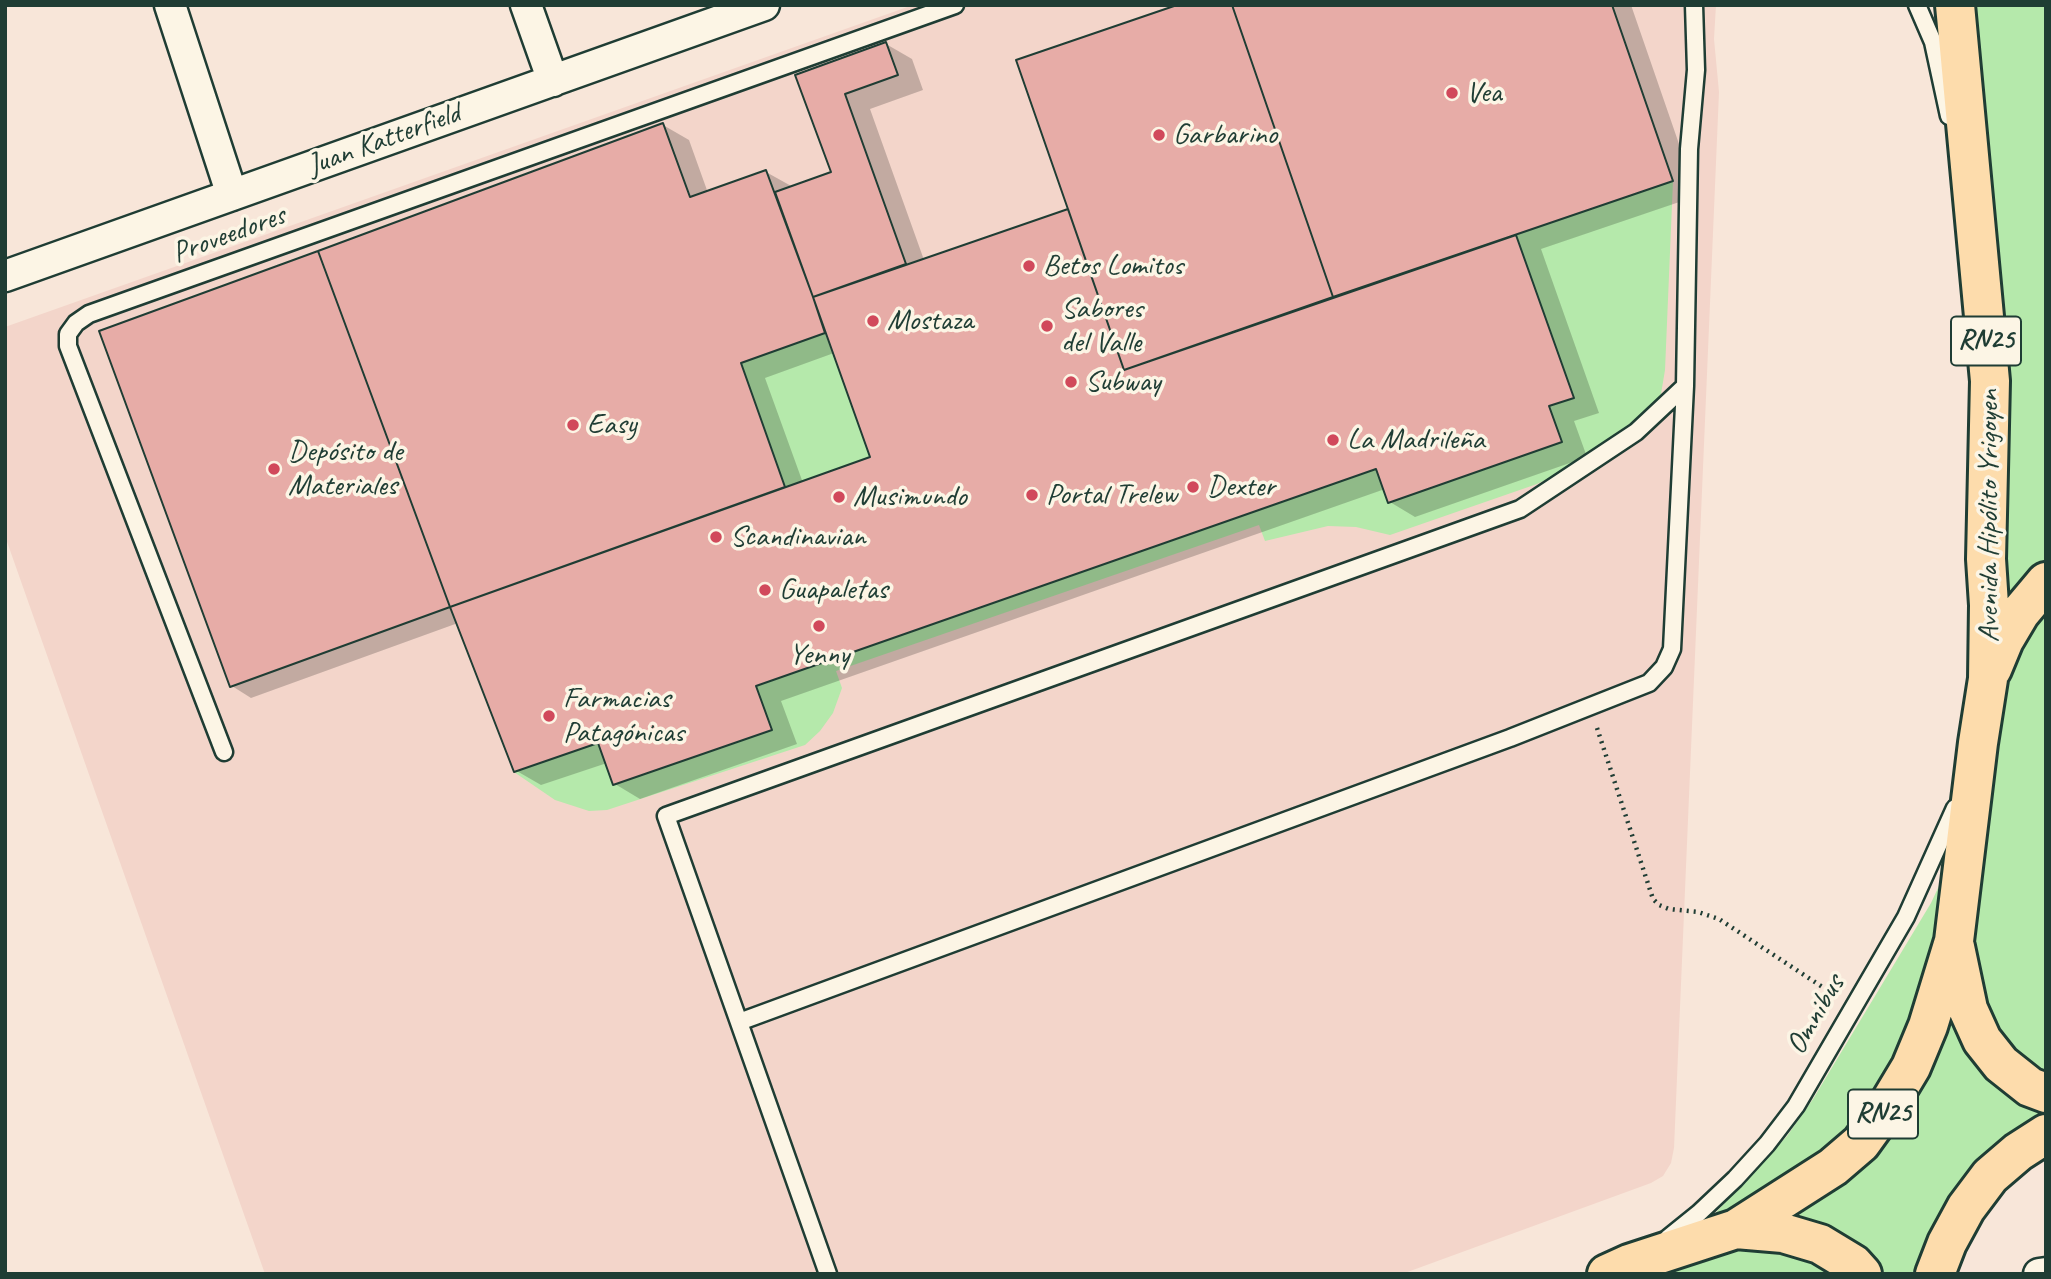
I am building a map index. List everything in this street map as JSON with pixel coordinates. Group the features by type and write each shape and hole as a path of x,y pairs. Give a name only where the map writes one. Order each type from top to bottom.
{"main road":[{"name":"Avenida Hipólito Yrigoyen","path":"1954,941 1978,743 1989,679 1986,559 1990,381 1955,5"},
{"name":"RN25","path":"1989,679 2004,640 2046,582"},
{"name":"RN25","path":"1954,941 1968,1009 1982,1040 2001,1064 2030,1087 2046,1093"},
{"name":"RN25","path":"1618,1269 1736,1229 1833,1167 1868,1134 1911,1067 1928,1026 1954,941"},
{"path":"1935,1274 1947,1243 1966,1208 1990,1176 2018,1152 2046,1134"},
{"name":"RN25","path":"1736,1229 1783,1233 1820,1244 1853,1264 1863,1274"}],"street":[{"path":"170,5 232,195"},
{"path":"526,5 553,81"},
{"name":"Juan Katterfield","path":"5,276 764,5"},
{"path":"2039,1274 2046,1273"}],"lane":[{"name":"Proveedores","path":"224,752 68,346 68,334 75,323 89,314 955,5"},
{"path":"739,1022 1591,708 1649,683 1664,667 1672,649 1685,386 1689,149 1696,70 1693,5"},
{"path":"1917,5 1933,42 1975,219"},
{"path":"828,1274 666,816 1520,509 1636,432 1685,386"},
{"name":"Omnibus","path":"1618,1269 1668,1238 1708,1205 1767,1144 1796,1106 1911,906 1951,821 1978,743"}],"path":[{"path":"1591,708 1653,899 1669,909 1698,912 1719,919 1839,998"}],"shaded area":[{"path":"913,5 1716,5 1714,39 1719,92 1674,1148 1671,1163 1663,1176 1651,1183 1402,1274 265,1274 5,536 5,327"}],"green space":[{"path":"1967,5 2046,5 2046,565 2006,618 2004,407"},
{"path":"1673,181 1665,370 1661,394 1646,417 1587,461 1537,484 1390,535 1356,527 1328,526 1265,541 1259,525 836,671 842,688 833,713 805,745 607,810 589,811 555,800 514,772 598,743 614,785 772,730 756,686 1376,469 1388,503 1561,442 1549,406 1574,398 1516,235"},
{"path":"825,333 870,457 785,487 741,363"},
{"path":"2046,593 2046,1079 2001,1050 1973,973 1997,694"},
{"path":"1946,871 1935,950 1903,1042 1879,1088 1854,1123 1818,1158 1774,1188 1708,1221 1787,1136 1813,1099 1931,903"},
{"path":"1953,995 2046,1105 2046,1122 1922,1274 1878,1274 1769,1216 1796,1203"},
{"path":"1787,1245 1850,1274 1639,1274 1715,1247"}],"building":[{"name":"Garbarino","path":"1177,5 1232,5 1333,297 1124,370 1016,60"},
{"name":"Vea","path":"1232,5 1612,5 1673,181 1333,297"},
{"path":"886,42 898,75 845,94 906,264 813,297 775,192 831,172 795,75"},
{"name":"Easy","path":"663,123 690,197 766,170 813,297 825,333 741,363 785,487 450,607 318,251"},
{"name":"Portal Trelew","path":"1068,209 1124,370 1516,235 1574,398 1549,406 1562,442 1388,503 1376,469 756,686 772,730 613,785 598,743 514,772 450,607 870,457 813,297"},
{"name":"Depósito de Materiales","path":"318,251 450,607 230,687 99,331"}],"place":[{"name":"Vea","path":"1452,93"},
{"name":"Garbarino","path":"1159,135"},
{"name":"Betos Lomitos","path":"1029,266"},
{"name":"Mostaza","path":"873,321"},
{"name":"Sabores del Valle","path":"1047,326"},
{"name":"Subway","path":"1071,382"},
{"name":"Easy","path":"573,425"},
{"name":"La Madrileña","path":"1333,440"},
{"name":"Depósito de Materiales","path":"274,469"},
{"name":"Dexter","path":"1193,487"},
{"name":"Portal Trelew","path":"1032,495"},
{"name":"Musimundo","path":"839,497"},
{"name":"Scandinavian","path":"716,537"},
{"name":"Guapaletas","path":"765,590"},
{"name":"Yenny","path":"819,626"},
{"name":"Farmacias Patagónicas","path":"549,716"}]}
